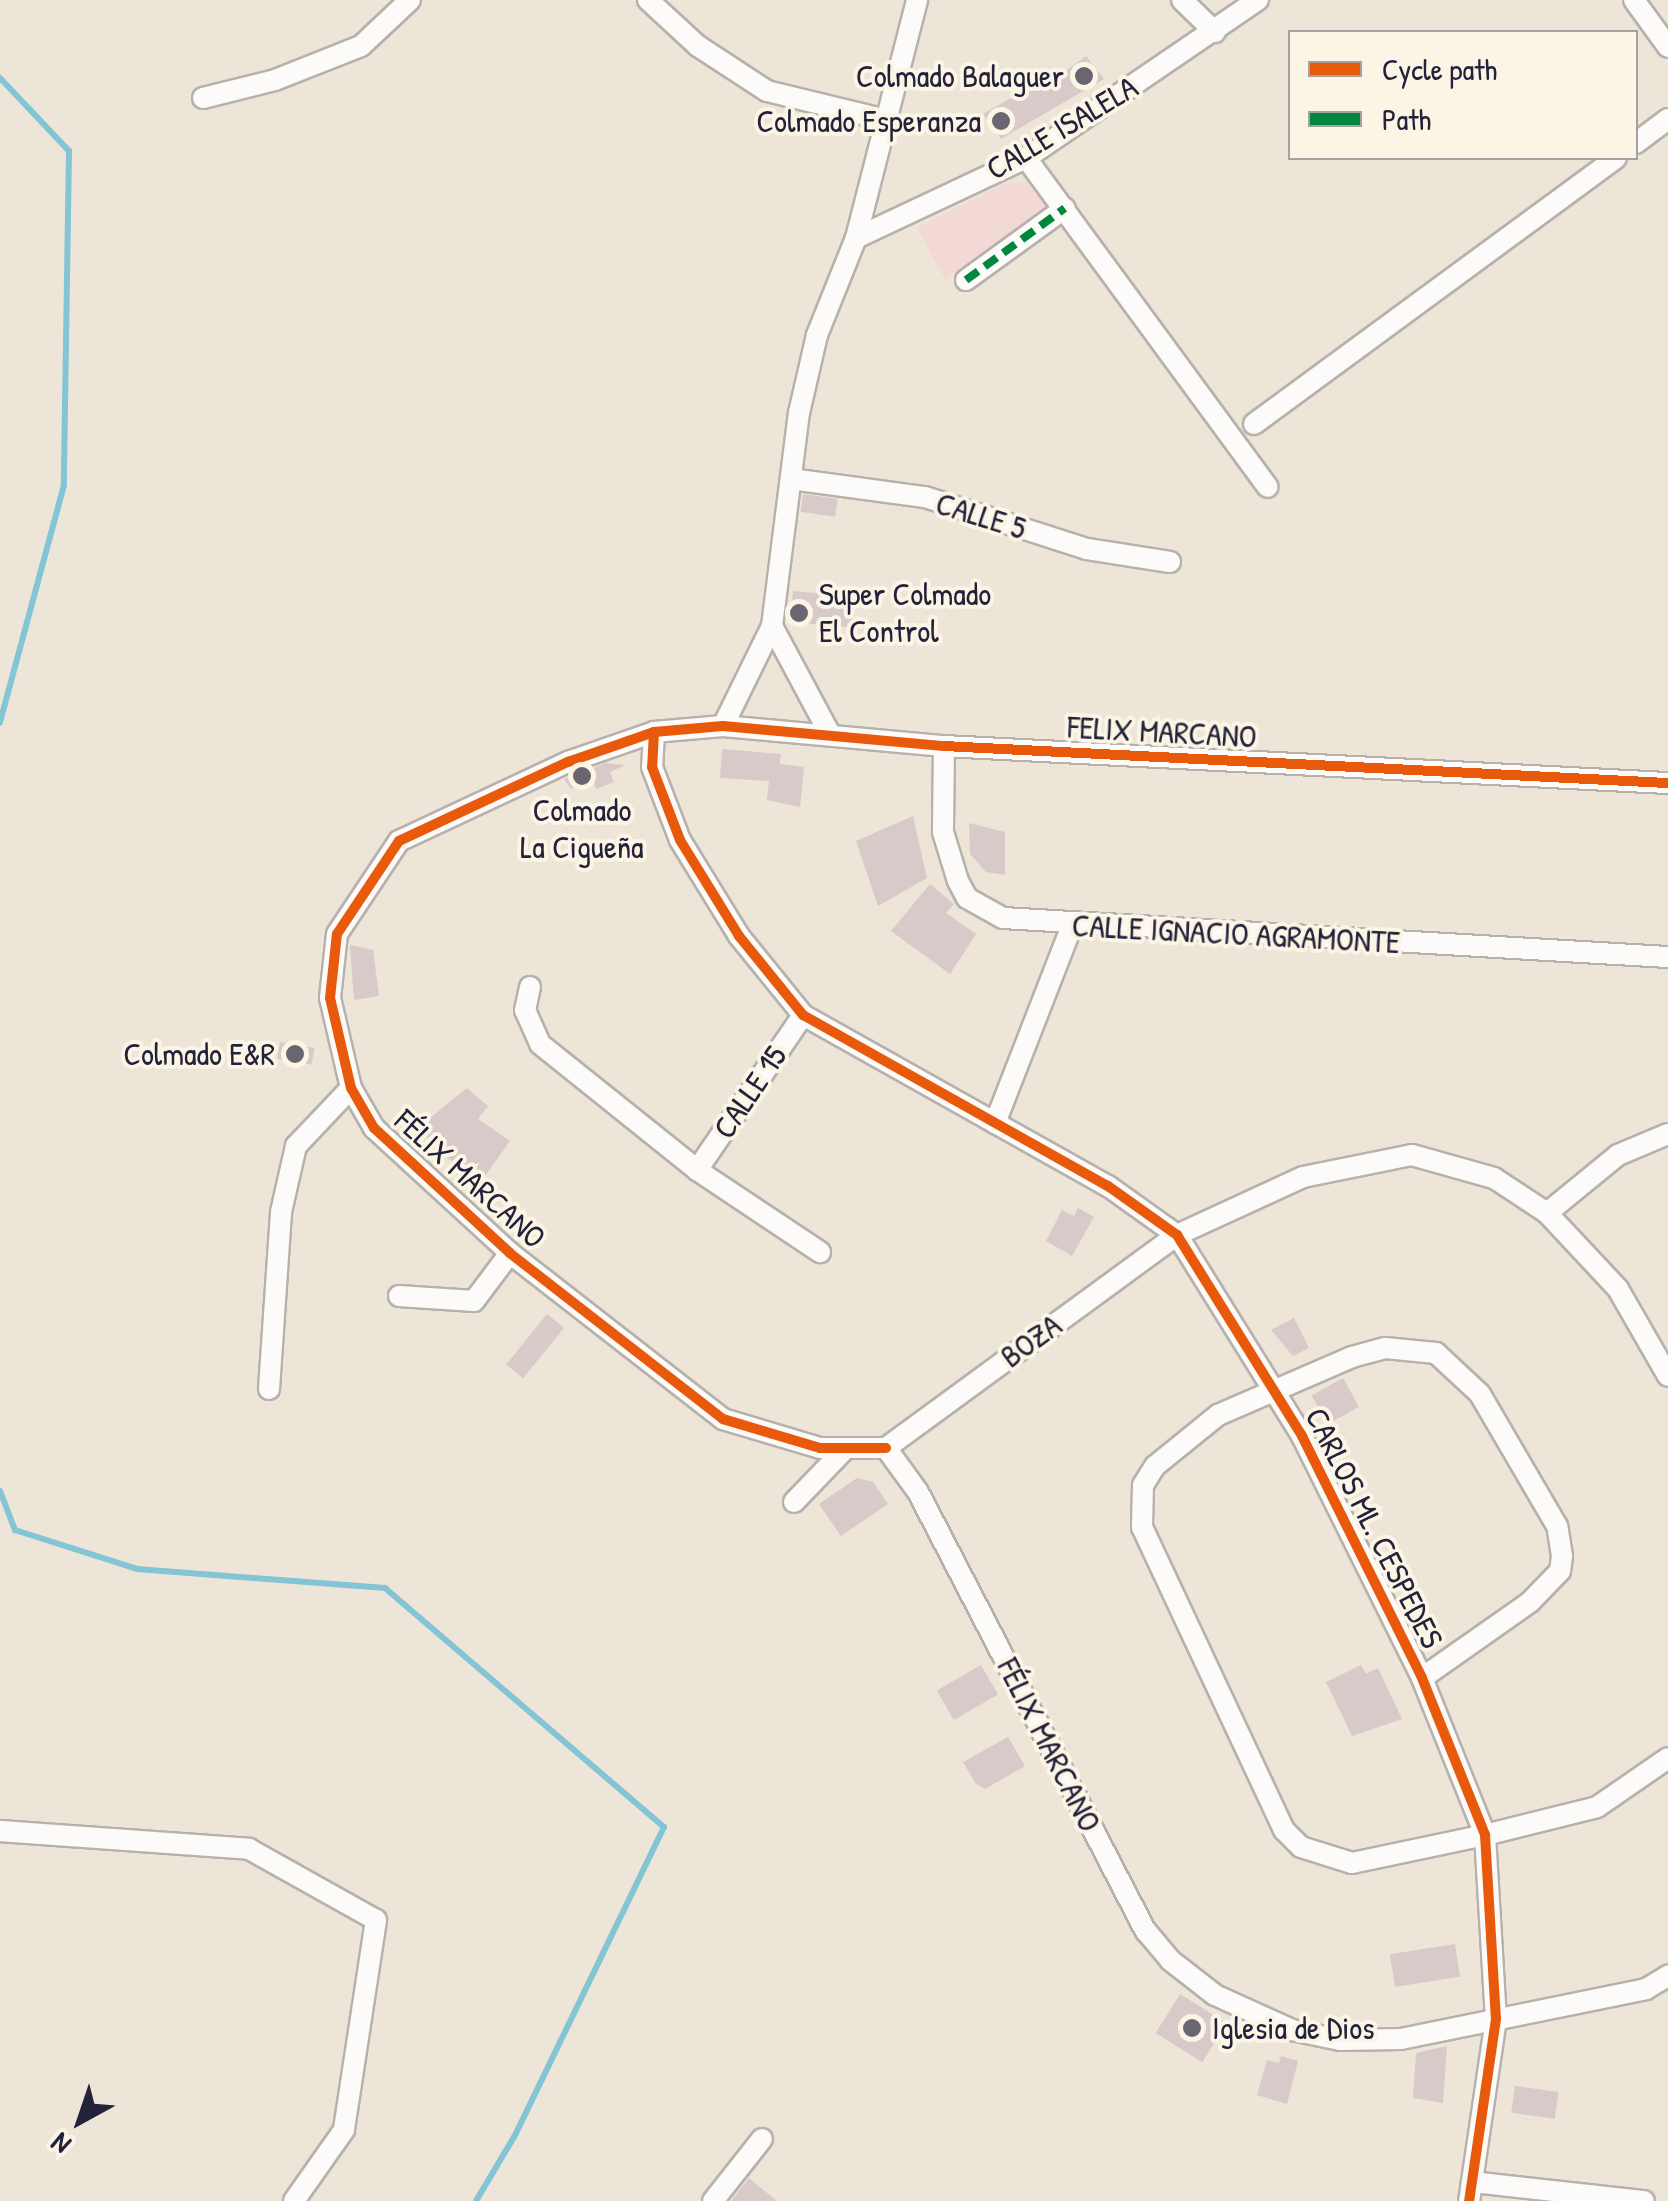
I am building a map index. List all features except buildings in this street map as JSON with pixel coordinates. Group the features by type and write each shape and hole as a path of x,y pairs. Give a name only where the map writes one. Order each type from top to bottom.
{"street":[{"path":"203,98 275,80 362,46 410,0"},
{"path":"648,0 698,46 768,91 886,120"},
{"path":"724,726 772,626 791,478 817,335 856,238 917,0"},
{"path":"1182,0 1214,32"},
{"name":"CALLE ISALELA","path":"856,238 1026,158 1258,0"},
{"path":"1634,0 1668,47"},
{"path":"1638,142 1668,119"},
{"path":"1026,158 1268,487"},
{"path":"1254,424 1613,160"},
{"path":"966,280 1065,208"},
{"name":"CALLE 5","path":"791,478 925,498 1087,549 1170,562"},
{"path":"772,626 830,734"},
{"name":"FELIX MARCANO","path":"654,732 724,726 944,746 1668,782"},
{"name":"CARLOS ML. CESPEDES","path":"654,732 652,767 680,840 739,936 803,1015 1108,1186 1176,1235 1275,1389 1422,1678 1485,1835 1496,2019 1470,2192"},
{"name":"FÉLIX MARCANO","path":"654,732 551,770 399,841 383,858 337,934 330,998 351,1088 374,1128 413,1170 510,1253 723,1419 768,1437 843,1451 886,1448 918,1492 1146,1931 1170,1960 1250,2016 1340,2040 1401,2039 1496,2019"},
{"name":"CALLE IGNACIO AGRAMONTE","path":"944,746 942,832 967,898 1003,918 1072,926 1668,956"},
{"path":"995,1122 1072,926"},
{"path":"530,988 525,1010 540,1044 697,1170 820,1252"},
{"name":"CALLE 15","path":"697,1170 803,1015"},
{"path":"268,1388 280,1212 296,1146 351,1088"},
{"path":"1547,1212 1618,1154 1668,1134"},
{"name":"BOZA","path":"886,1448 1176,1235 1303,1177 1412,1155 1494,1178 1547,1212 1618,1289 1668,1376"},
{"path":"399,1296 474,1301 510,1253"},
{"path":"1422,1678 1491,1633 1551,1582 1562,1556 1557,1526 1480,1394 1436,1354 1385,1348 1218,1415 1170,1450 1143,1485 1142,1527 1284,1830 1328,1860 1352,1863 1597,1807 1668,1758"},
{"path":"794,1502 843,1451"},
{"path":"0,1832 249,1849 376,1920 344,2130 294,2201"},
{"path":"1496,2019 1646,1989 1668,1976"},
{"path":"1646,1989 1668,1996"},
{"path":"713,2201 762,2139"},
{"path":"1470,2192 1644,2201"}],"shaded area":[{"path":"1026,182 1049,207 945,279 917,228 1004,184"}],"waterway":[{"path":"0,78 69,151 64,485 0,723"},
{"path":"0,1491 15,1530 137,1569 385,1588 664,1827 514,2137 476,2201"}],"marked path":[{"path":"966,280 1065,208"}],"cycle path":[{"path":"886,1448 820,1448 723,1419 510,1253 374,1128 351,1088 330,998 337,934 399,841 568,762 654,732 723,726 944,746 1668,783"},
{"path":"654,732 652,767 680,840 739,936 803,1015 1108,1186 1177,1235 1302,1436 1422,1678 1485,1835 1496,2019 1469,2201"}],"place":[{"name":"Colmado Balaguer","path":"1084,76"},
{"name":"Colmado Esperanza","path":"1001,121"},
{"name":"Super Colmado El Control","path":"799,613"},
{"name":"Colmado La Cigueña","path":"582,776"},
{"name":"Colmado E&R","path":"295,1054"},
{"name":"Iglesia de Dios","path":"1192,2028"}]}
